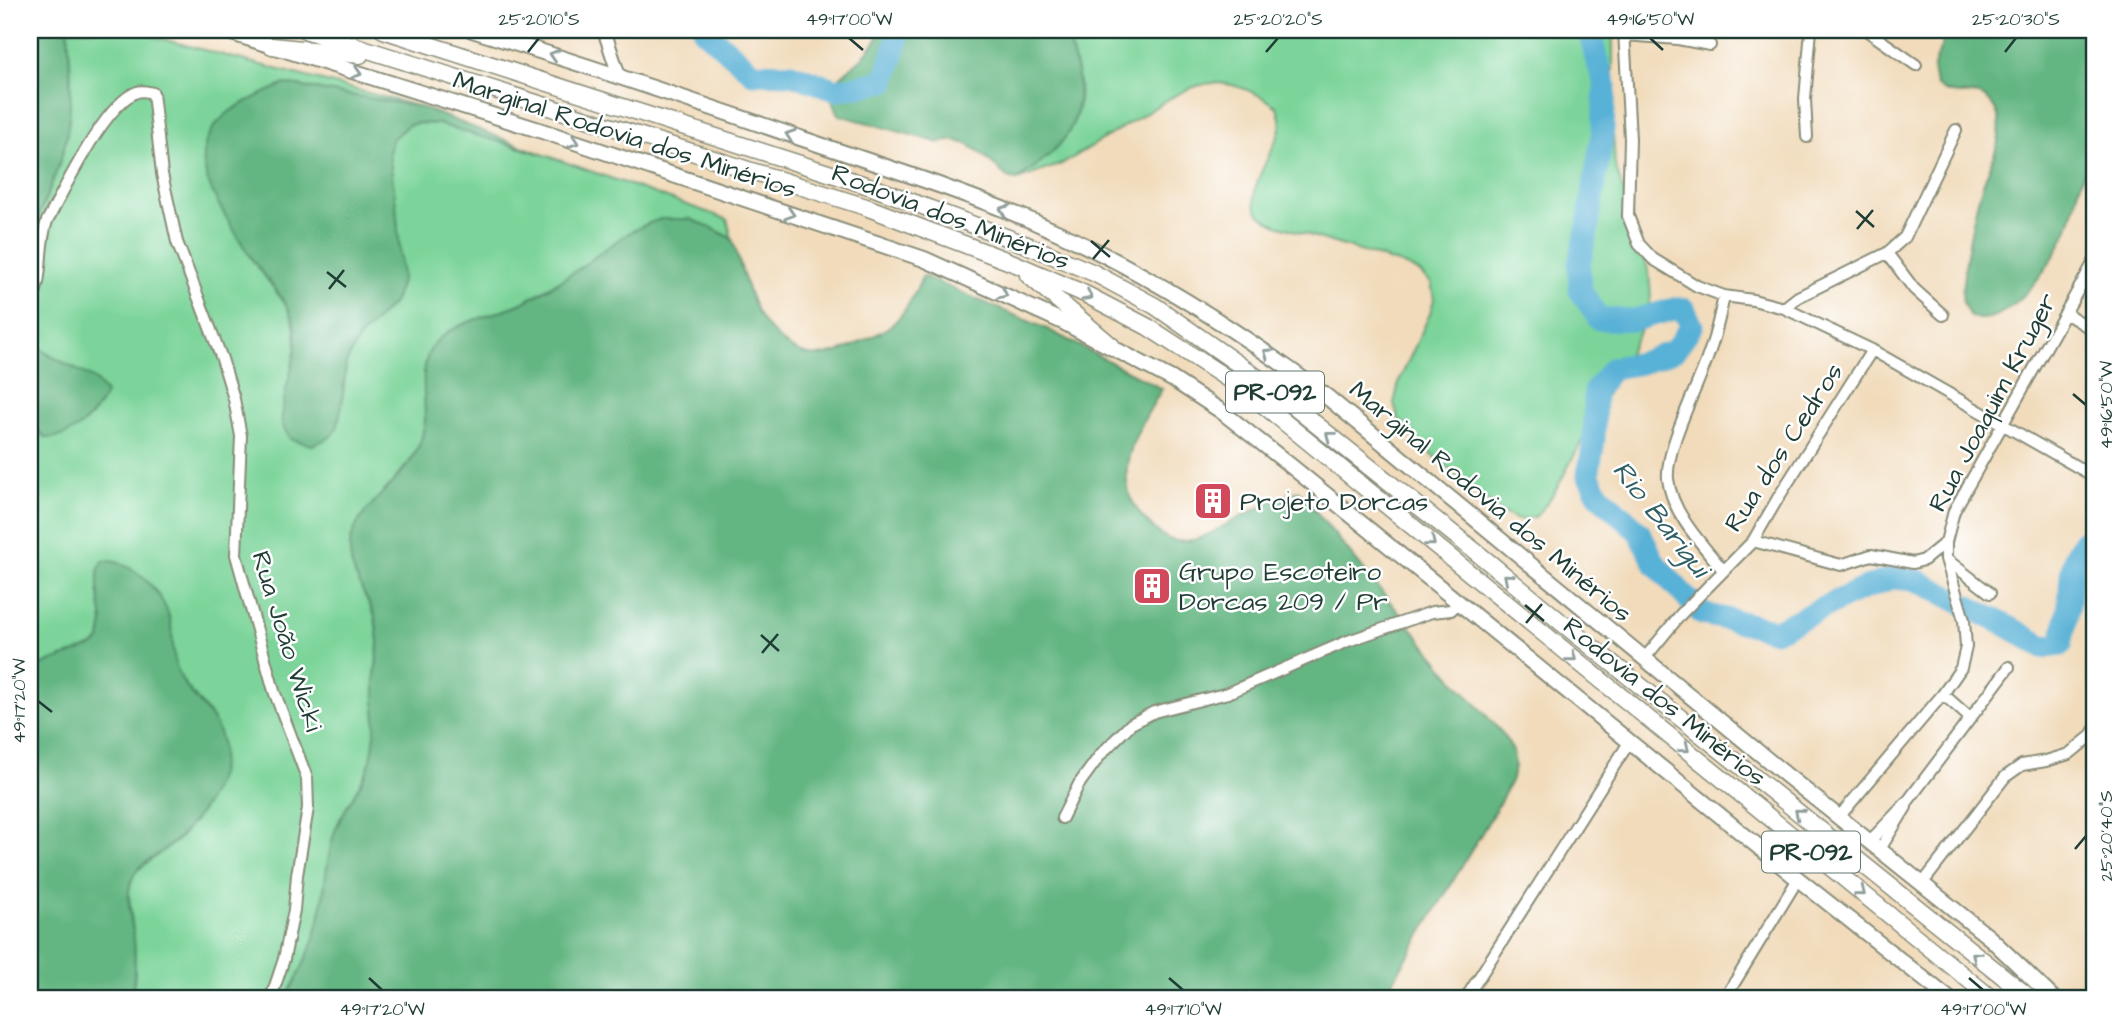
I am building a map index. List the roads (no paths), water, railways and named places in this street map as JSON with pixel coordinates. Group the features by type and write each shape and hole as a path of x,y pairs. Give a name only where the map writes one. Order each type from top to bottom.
{"main road":[{"name":"Marginal Rodovia dos Minérios","path":"222,30 539,130 901,250 979,283 1112,346 1172,379 1221,411 1460,601 1798,879 1948,998"},
{"name":"Rodovia dos Minérios","path":"305,30 866,207 1085,293 1148,327 1245,390 1991,998"},
{"name":"Rodovia dos Minérios","path":"383,30 872,187 1027,245 1094,274 1155,306 1268,387 1492,564 2030,998"},
{"path":"408,30 436,47"},
{"name":"Marginal Rodovia dos Minérios","path":"472,30 619,76 986,202 1076,241 1162,286 1246,338 1326,396 1644,659 1990,938 2053,998"},
{"path":"272,46 393,59"},
{"path":"1016,264 1112,346"}],"street":[{"path":"604,30 619,76"},
{"path":"1807,138 1805,99 1811,30"},
{"path":"1866,30 1916,65"},
{"path":"1710,45 1625,32 1630,139 1628,216 1639,244 1653,259 1697,286 1724,296 1784,308 1872,350 2095,477"},
{"name":"Rua João Wicki","path":"30,304 36,294 42,235 47,221 94,135 112,112 131,95 139,92 153,93 162,174 177,242 222,359 241,436 236,555 274,691 307,778 308,808 294,910 284,960 271,998"},
{"path":"1784,308 1798,297 1886,253 1905,237 1956,130"},
{"path":"1886,253 1914,289 1943,315"},
{"name":"Rua Joaquim Kruger","path":"1839,817 1943,694 1961,668 1966,647 1964,620 1946,559 1946,542 1954,511 2095,260"},
{"path":"1723,570 1681,513 1672,493 1668,470 1678,434 1709,354 1724,296"},
{"path":"2065,313 2095,331"},
{"name":"Rua dos Cedros","path":"1644,659 1681,614 1753,541 1872,350"},
{"path":"1753,541 1842,565 1871,555 1913,563 1924,560 1946,542"},
{"path":"1946,559 1990,593"},
{"path":"1062,818 1079,784 1101,754 1131,724 1154,712 1228,693 1348,641 1432,612 1451,610 1460,601"},
{"path":"1875,845 1899,821 1908,801 2009,667"},
{"path":"1943,694 1970,718"},
{"path":"1922,884 2006,777 2022,765 2069,754 2090,737 2095,729"},
{"path":"1467,998 1630,741"},
{"path":"1725,998 1798,879"}],"waterway":[{"name":"Rio Barigui","path":"704,30 753,73 791,74 837,90 885,81 898,30"},
{"name":"Rio Barigui","path":"1590,30 1605,84 1603,130 1579,264 1580,290 1599,319 1634,320 1678,308 1684,309 1692,326 1674,351 1641,363 1613,368 1595,391 1594,440 1588,475 1599,495 1639,532 1656,565 1702,614 1775,631 1858,591 1892,578 1916,580 2043,647 2061,645 2075,557 2084,541 2095,540"}],"place":[{"name":"Projeto Dorcas","path":"1213,501"},
{"name":"Grupo Escoteiro Dorcas 209 / Pr","path":"1152,586"}]}
